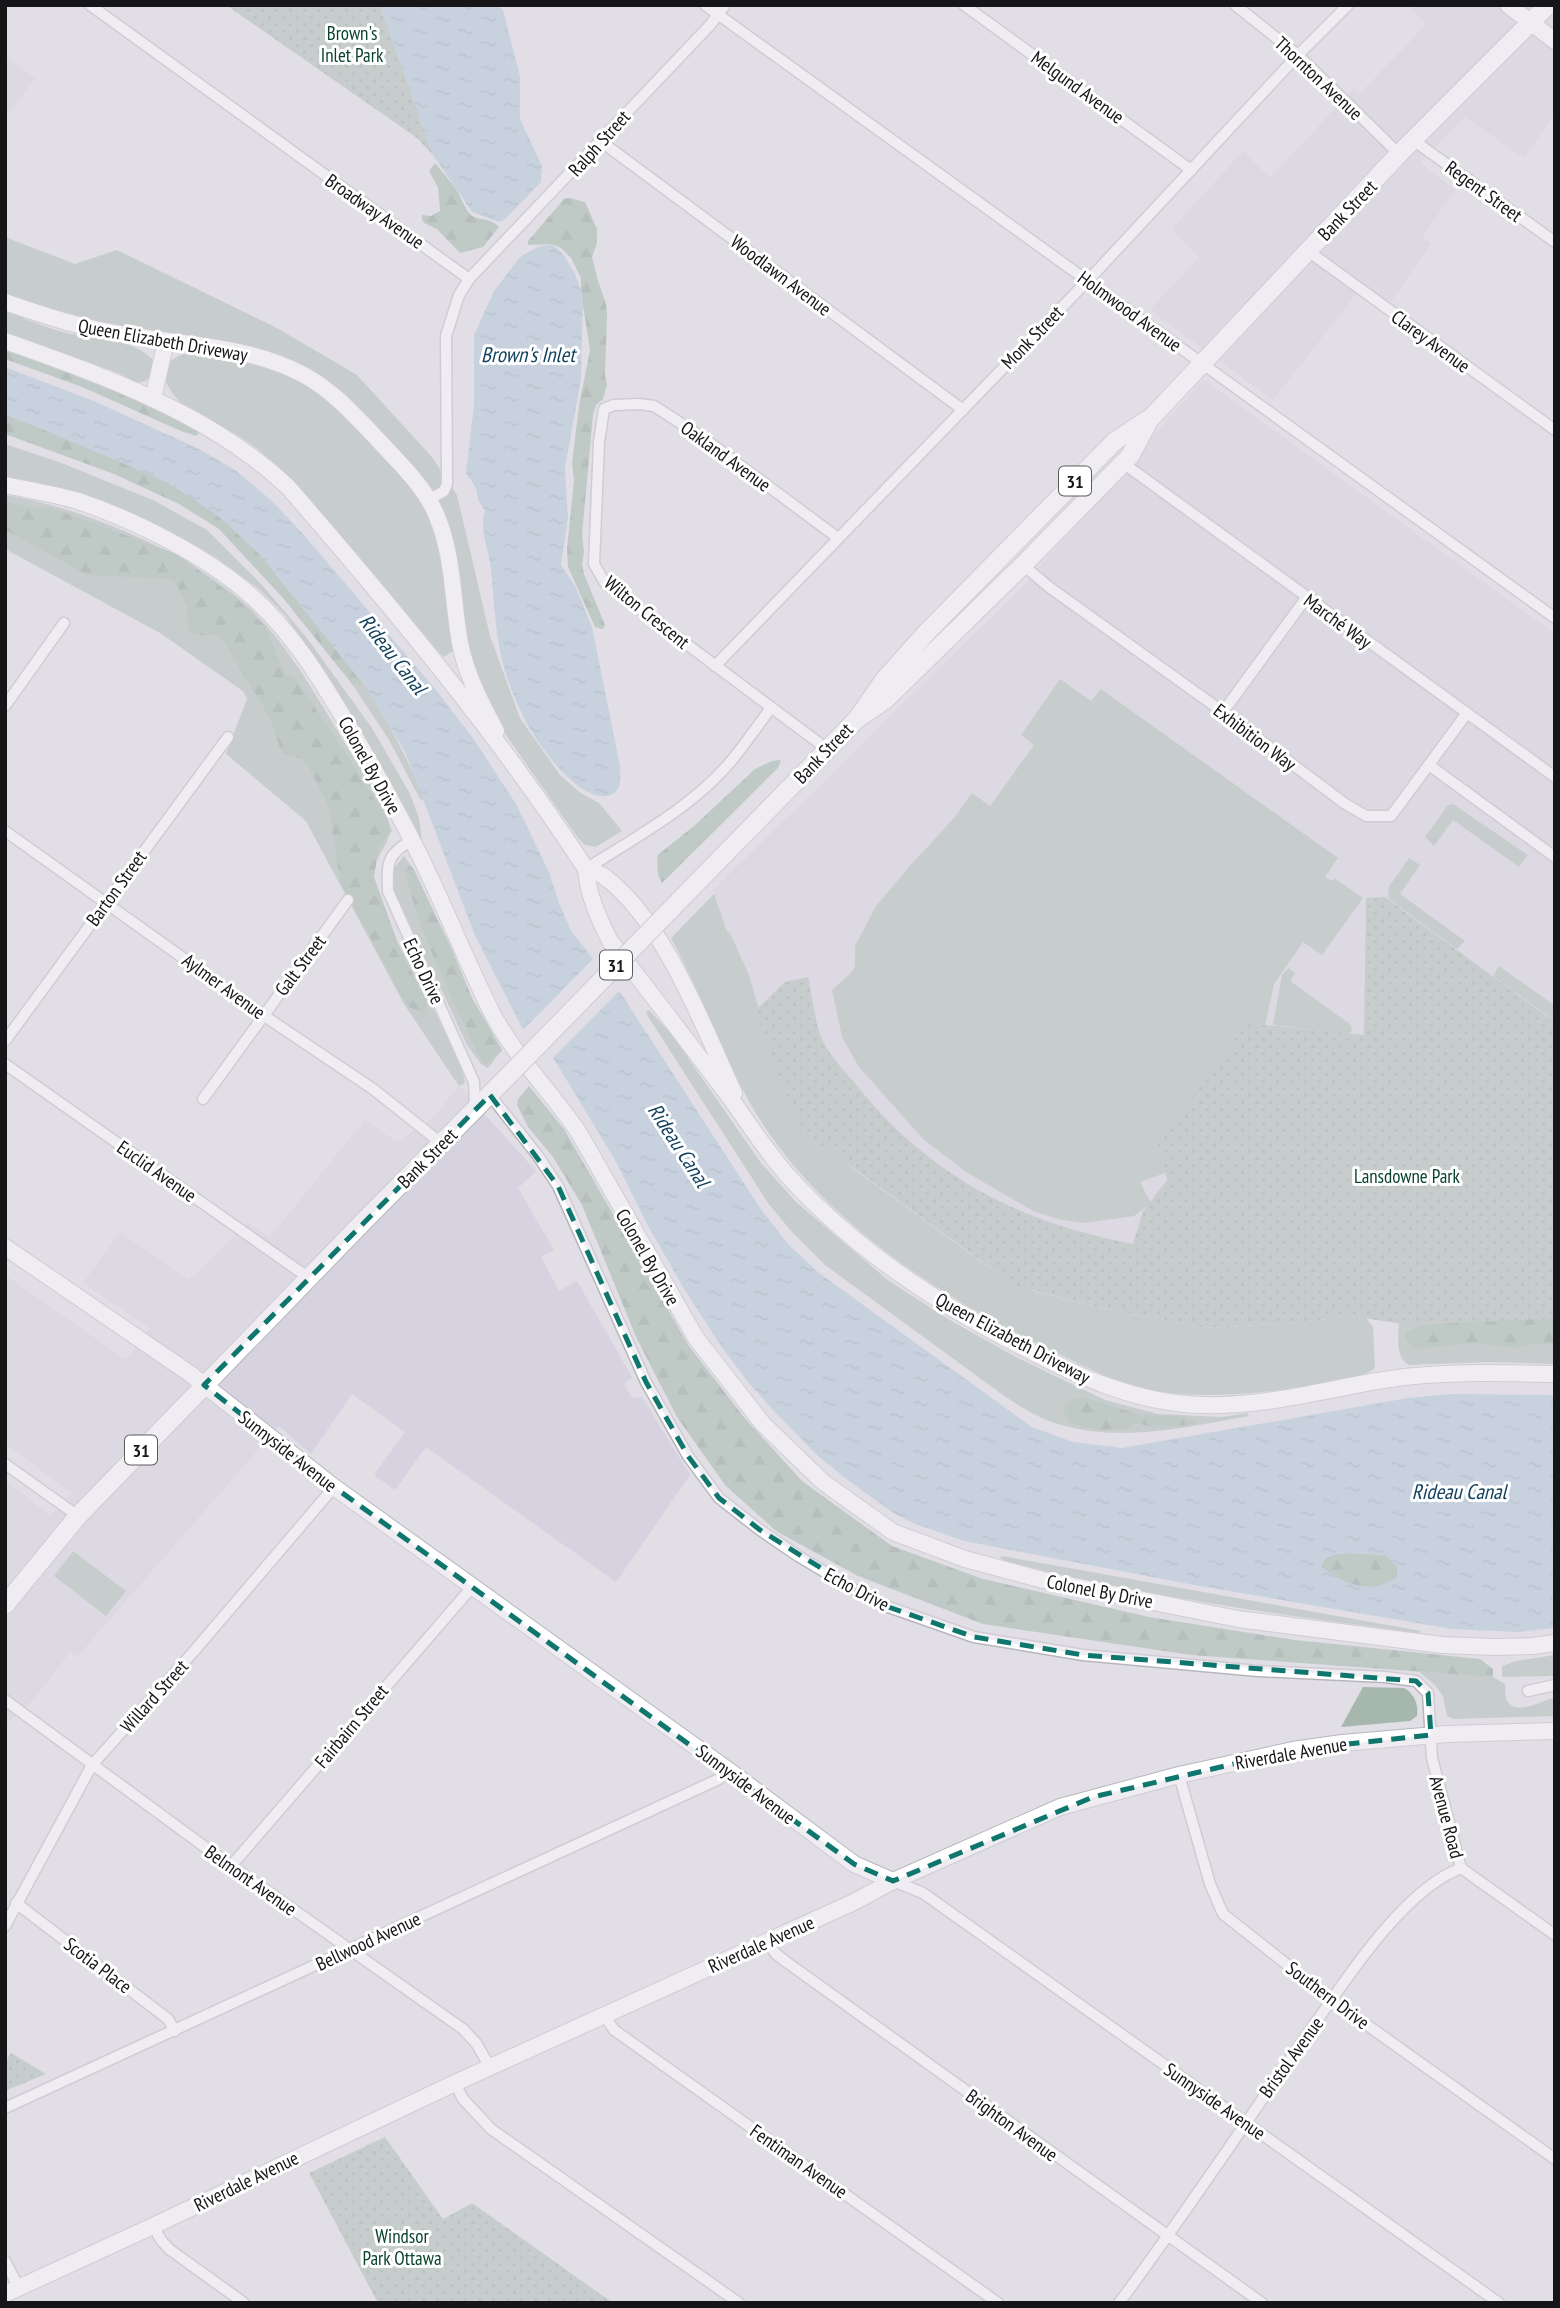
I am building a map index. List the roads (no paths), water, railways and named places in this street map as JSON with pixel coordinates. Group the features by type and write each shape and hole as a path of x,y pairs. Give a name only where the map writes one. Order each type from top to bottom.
{"main road":[{"path":"1508,5 1555,41"},
{"name":"Bank Street","path":"5,1605 78,1516 857,719 888,676 928,632 1115,441 1150,418 1399,154 1548,5"},
{"name":"Queen Elizabeth Driveway","path":"5,302 85,327 242,352 304,375 333,395 408,473 429,500 448,550 458,632 471,678 493,725 525,781"},
{"name":"Queen Elizabeth Driveway","path":"5,341 153,399 229,440 271,470 288,487 395,611 525,781 586,869 587,886 593,905 610,941 774,1159 841,1228 903,1277 953,1309 1033,1353 1086,1378 1128,1394 1174,1403 1226,1405 1265,1401 1428,1374 1555,1374"},
{"path":"153,399 166,341"},
{"name":"Bank Street","path":"857,719 886,699 1130,456 1150,418"},
{"name":"Colonel By Drive","path":"5,485 77,501 160,536 205,562 250,595 282,627 328,691 370,762 412,840 504,1035 579,1133 696,1338 763,1424 823,1482 864,1513 893,1532 965,1559 1043,1580 1238,1619 1441,1645 1494,1647 1555,1643"},
{"path":"1008,552 1023,565"},
{"name":"Queen Elizabeth Driveway","path":"586,869 604,876 619,890 663,945 682,979 747,1120"},
{"name":"Sunnyside Avenue","path":"5,1247 204,1385 334,1487 728,1770 854,1864 893,1881"},
{"name":"Riverdale Avenue","path":"12,2291 455,2083 1060,1807 1179,1775 1293,1750 1431,1735 1555,1731"}],"street":[{"name":"Holmwood Avenue","path":"705,5 722,10 1087,280 1555,618"},
{"name":"Melgund Avenue","path":"964,5 1191,170"},
{"name":"Thornton Avenue","path":"1235,5 1298,55 1399,154"},
{"name":"Monk Street","path":"715,666 1348,5"},
{"name":"Broadway Avenue","path":"97,7 469,279"},
{"name":"Ralph Street","path":"469,279 571,174 722,10"},
{"name":"Regent Street","path":"1413,140 1555,242"},
{"name":"Woodlawn Avenue","path":"599,141 963,410"},
{"name":"Clarey Avenue","path":"1308,251 1555,430"},
{"path":"429,500 444,491 447,484 446,336 459,295 469,279"},
{"name":"Oakland Avenue","path":"604,409 614,405 654,406 702,437 838,538"},
{"name":"Wilton Crescent","path":"604,409 599,442 594,564 605,583 827,749"},
{"name":"Marché Way","path":"1123,463 1555,777"},
{"name":"Exhibition Way","path":"1023,565 1049,587 1344,803 1366,816 1391,816 1467,713"},
{"path":"1223,712 1307,598"},
{"path":"5,706 64,622"},
{"path":"586,869 654,826 695,796 731,761 771,708"},
{"name":"Barton Street","path":"5,1041 228,737"},
{"path":"1429,765 1555,856"},
{"name":"Aylmer Avenue","path":"5,831 263,1015 373,1089 441,1143"},
{"name":"Echo Drive","path":"412,840 397,849 387,863 388,891 474,1082 475,1110"},
{"name":"Galt Street","path":"203,1099 348,900"},
{"name":"Euclid Avenue","path":"5,1064 309,1278"},
{"name":"Echo Drive","path":"490,1095 558,1186 646,1382 688,1456 719,1498 760,1530 877,1603 974,1637 1083,1655 1258,1671 1416,1681 1429,1693 1431,1735"},
{"path":"5,1464 78,1516"},
{"name":"Willard Street","path":"5,1926 92,1765 204,1640 334,1487"},
{"name":"Fairbairn Street","path":"231,1866 473,1586"},
{"path":"1528,1691 1555,1685"},
{"name":"Belmont Avenue","path":"5,1700 231,1866 463,2029 476,2043 491,2067"},
{"name":"Avenue Road","path":"1431,1735 1432,1758 1461,1868 1555,1935"},
{"name":"Bellwood Avenue","path":"5,2108 719,1779 728,1770"},
{"name":"Southern Drive","path":"1179,1775 1210,1884 1223,1914 1332,2000 1555,2159"},
{"name":"Bristol Avenue","path":"1119,2303 1365,1955 1415,1896 1445,1874 1461,1868"},
{"name":"Sunnyside Avenue","path":"893,1881 923,1894 1499,2303"},
{"name":"Scotia Place","path":"16,1903 168,2019 175,2031"},
{"name":"Brighton Avenue","path":"767,1942 785,1961 1262,2303"},
{"name":"Fentiman Avenue","path":"604,2015 614,2030 998,2303"},
{"path":"455,2083 463,2099 491,2129 739,2303"},
{"path":"153,2226 169,2249 244,2303"},
{"path":"5,2261 12,2291"}],"water":[{"path":"380,5 498,5 503,10 520,76 520,119 542,166 541,182 504,220 499,222 472,212 433,155"},
{"name":"Brown's Inlet","path":"552,244 564,255 583,296 581,379 565,468 568,518 561,565 576,588 592,627 620,766 618,789 607,796 595,795 569,779 528,725 513,695 499,643 484,532 485,511 478,500 476,488 466,473 474,405 474,335 494,291 521,256 538,247"},
{"name":"Rideau Canal","path":"5,367 96,402 199,449 235,470 272,501 436,690 473,738 516,804 549,872 571,931 622,995 760,1208 788,1244 819,1273 1032,1427 1073,1442 1122,1448 1408,1398 1450,1394 1555,1395 1555,1628 1518,1632 1452,1629 1194,1585 964,1541 913,1523 892,1512 845,1478 819,1457 773,1410 721,1346 683,1287 615,1160 554,1059 522,1028 474,933 405,752 365,686 260,555 221,518 172,485 5,414","holes":["1336,1554 1386,1555 1397,1566 1397,1576 1378,1586 1348,1583 1321,1567 1325,1559"]}],"park label":[{"name":"Brown's Inlet Park","path":"352,44"},
{"name":"Lansdowne Park","path":"1407,1176"},
{"name":"Windsor Park Ottawa","path":"402,2247"}]}
